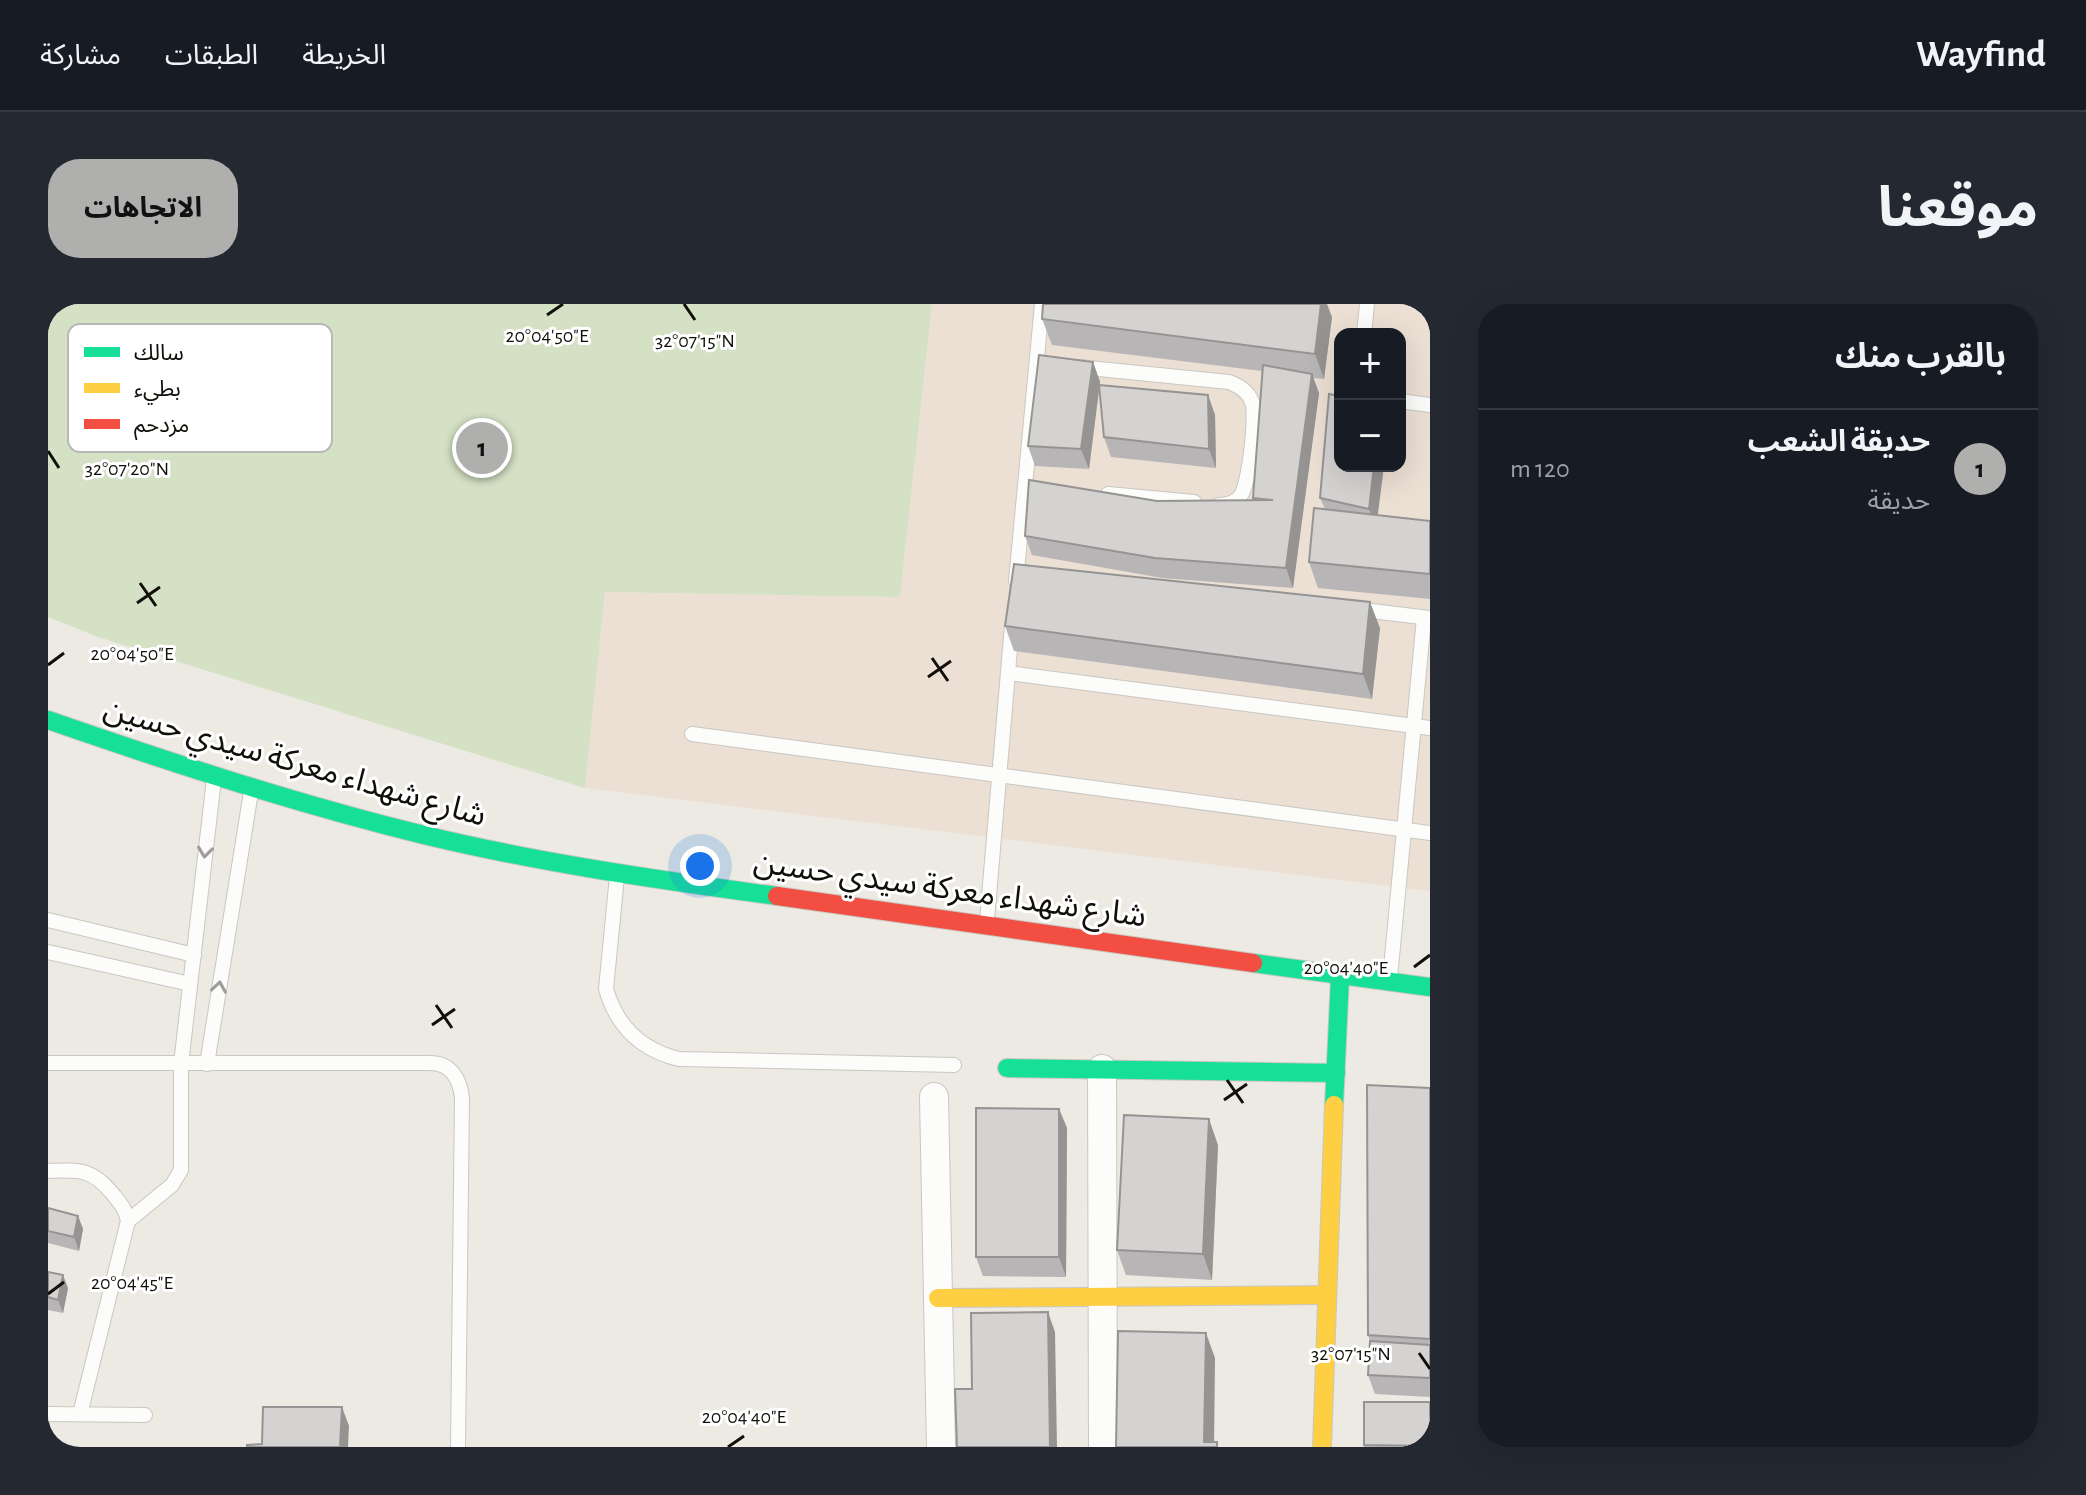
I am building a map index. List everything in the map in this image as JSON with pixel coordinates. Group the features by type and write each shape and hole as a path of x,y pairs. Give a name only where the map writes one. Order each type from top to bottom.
{"main road":[{"name":"شارع شهداء معركة سيدي حسين","path":"48,720 214,775 406,830 484,848 618,872 1340,977 1430,987"},
{"path":"1322,1447 1340,977"},
{"path":"1007,1068 1336,1073"},
{"path":"938,1298 1326,1295"}],"street":[{"path":"1102,1069 1103,1447"},
{"path":"934,1097 941,1447"}],"lane":[{"path":"986,924 1017,568 1049,364 1042,304"},
{"path":"1365,328 1367,304"},
{"path":"1049,364 1229,382 1246,392 1255,411 1245,487 1242,495 1229,504 1100,493"},
{"path":"1406,402 1430,405"},
{"path":"1017,568 1032,570"},
{"path":"1345,608 1427,618 1389,982"},
{"path":"1008,673 1430,728"},
{"path":"692,734 1430,833"},
{"path":"128,1221 172,1185 181,1170 181,1064 214,775"},
{"path":"207,1064 252,786"},
{"path":"618,872 606,989 620,1022 645,1047 679,1059 954,1065"},
{"path":"48,920 194,955"},
{"path":"48,952 190,984"},
{"path":"48,1063 439,1063 454,1073 462,1098 458,1447"},
{"path":"48,1171 80,1170 94,1175 123,1208 128,1221 80,1414"},
{"path":"48,1414 145,1415"}],"shaded area":[{"path":"932,304 1430,304 1430,891 585,788 605,592 900,597"}],"green space":[{"path":"48,304 932,304 900,597 605,592 585,788 98,637 48,617"}],"building":[{"path":"1043,304 1321,304 1315,354 1042,319"},
{"path":"1039,355 1093,362 1081,449 1028,446"},
{"path":"1263,365 1312,374 1286,568 1155,558 1025,536 1029,480 1157,501 1273,500 1253,498"},
{"path":"1099,385 1208,395 1209,449 1104,437"},
{"path":"1329,394 1334,395 1334,472 1373,472 1369,509 1320,498"},
{"path":"1314,508 1430,521 1430,574 1309,562"},
{"path":"1014,564 1370,602 1363,674 1005,626"},
{"path":"1367,1085 1430,1088 1430,1339 1368,1335"},
{"path":"976,1108 1059,1109 1059,1257 976,1257"},
{"path":"1124,1115 1209,1119 1203,1254 1117,1250"},
{"path":"48,1208 78,1216 74,1237 48,1231"},
{"path":"48,1272 63,1275 58,1300 48,1297"},
{"path":"1048,1312 1050,1447 957,1447 955,1389 972,1389 971,1313"},
{"path":"1118,1331 1206,1333 1204,1442 1217,1442 1217,1447 1116,1447"},
{"path":"1370,1341 1430,1345 1430,1378 1368,1375"},
{"path":"1364,1402 1430,1402 1430,1446 1364,1445"},
{"path":"263,1407 342,1407 340,1447 247,1447 262,1444"}],"traffic: fast":[{"path":"48,720 235,782 424,835 556,862 777,896"},
{"path":"1253,963 1430,987"},
{"path":"1334,1105 1340,977"},
{"path":"1007,1068 1336,1073"}],"traffic: slow":[{"path":"1322,1447 1334,1105"},
{"path":"938,1298 1326,1295"}],"traffic: jam":[{"path":"777,896 1253,963"}],"place":[{"name":"حديقة الشعب","path":"482,448"}]}
